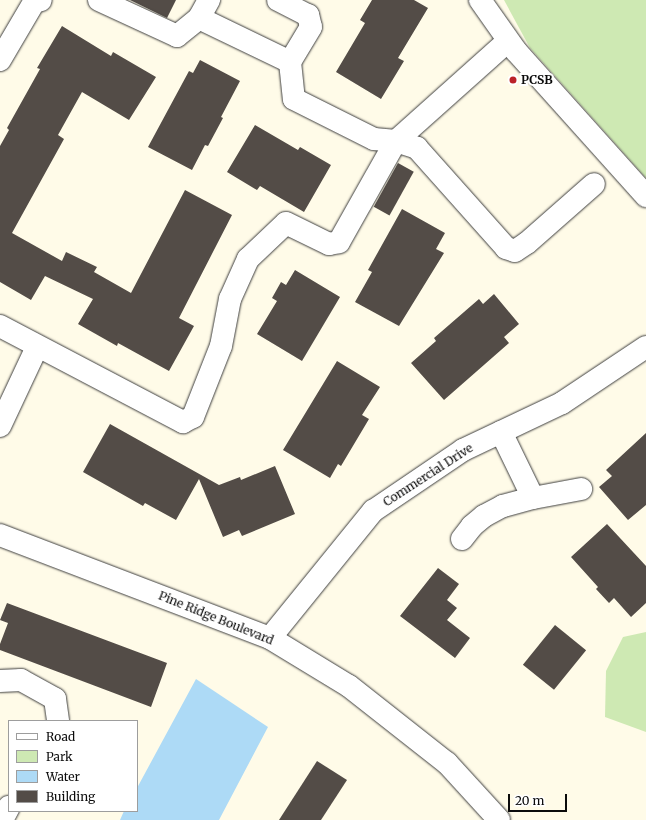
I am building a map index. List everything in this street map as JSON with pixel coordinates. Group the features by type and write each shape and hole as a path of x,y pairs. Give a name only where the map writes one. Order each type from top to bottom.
{"street":[{"path":"0,60 34,2 41,0"},
{"path":"99,0 177,36 204,9 290,62"},
{"path":"278,0 308,15 311,27 290,62 294,99 374,139 396,141 417,148 506,248 515,251 527,243 594,184"},
{"path":"480,0 508,40 646,196"},
{"path":"0,326 183,422 193,416 221,346 230,299 248,259 286,223 329,244 339,242 396,141 508,40"},
{"path":"0,426 36,346"},
{"name":"Commercial Drive","path":"270,638 373,511 463,450 562,403 646,347"},
{"path":"501,432 533,498"},
{"path":"462,539 472,526 484,516 503,506 533,498 581,489"},
{"name":"Pine Ridge Boulevard","path":"0,534 270,638 349,686 447,763 499,820"},
{"path":"0,681 20,680 55,699 58,720"},
{"path":"2,820 8,809"}],"green space":[{"path":"504,0 646,0 646,178 530,48"},
{"path":"646,632 646,732 605,717 606,671 623,637"}],"water":[{"path":"196,679 268,727 219,820 120,820 124,812 138,812 138,786"}],"building":[{"path":"130,0 176,0 167,18"},
{"path":"372,0 414,0 428,8 398,58 404,61 381,99 336,72 365,23 360,20"},
{"path":"62,26 111,56 113,52 156,77 129,120 82,92 58,135 64,139 12,233 62,261 66,252 97,267 94,272 131,293 185,190 232,215 179,318 194,326 169,371 118,343 117,346 78,324 93,299 45,276 31,300 0,282 0,146 9,130 7,128 40,69 37,68"},
{"path":"200,60 240,81 208,146 205,145 192,170 148,147 189,71 193,73"},
{"path":"255,125 298,150 300,147 331,165 304,212 260,186 257,190 227,172"},
{"path":"398,163 414,172 390,215 374,207"},
{"path":"402,209 445,233 436,249 444,253 399,326 355,302 372,272 368,270"},
{"path":"295,270 340,297 302,361 257,334 277,301 272,298 281,282 286,285"},
{"path":"494,294 519,324 504,337 509,343 444,400 411,363 436,341 434,338 479,299 483,304"},
{"path":"337,361 380,387 362,415 369,419 341,466 338,464 330,478 283,450"},
{"path":"110,424 219,485 240,477 241,480 275,466 295,514 242,536 239,530 223,537 199,479 176,520 145,503 143,506 83,472"},
{"path":"646,433 646,505 628,520 599,487 612,476 606,470"},
{"path":"607,524 646,566 646,603 631,617 614,598 609,603 596,589 598,587 571,557"},
{"path":"438,568 459,584 447,600 457,608 447,620 470,638 455,658 400,616"},
{"path":"7,603 167,663 151,707 0,650 0,644 8,623 0,620"},
{"path":"555,625 586,650 554,690 523,665"},
{"path":"317,761 347,780 321,820 279,820"}],"place":[{"name":"PCSB","path":"513,80"}]}
